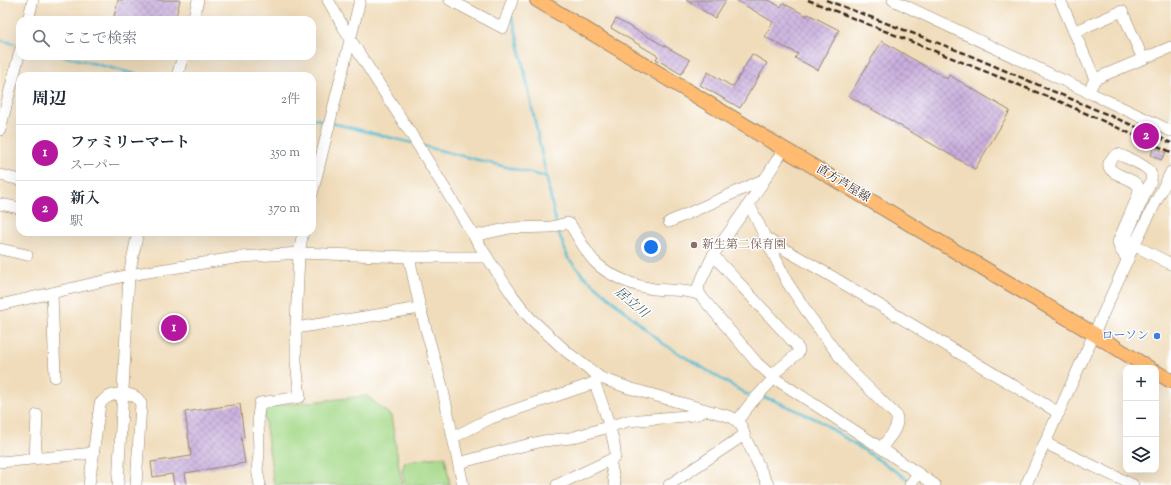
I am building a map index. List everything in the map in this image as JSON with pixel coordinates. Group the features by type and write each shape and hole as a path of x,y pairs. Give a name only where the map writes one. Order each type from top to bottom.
{"main road":[{"name":"直方芦屋線","path":"537,0 1145,365"},
{"path":"1159,374 1171,381"}],"street":[{"path":"29,16 33,0"},
{"path":"194,16 198,0"},
{"path":"328,0 350,39 487,257 529,317 598,380 731,417 737,421 742,427 744,435 768,485"},
{"path":"316,177 360,0"},
{"path":"450,0 503,28 512,0"},
{"path":"893,0 1171,132"},
{"path":"1060,0 1095,79"},
{"path":"1074,32 1122,11 1143,59"},
{"path":"1088,93 1095,79 1171,47"},
{"path":"0,130 18,60"},
{"path":"178,72 182,60"},
{"path":"700,296 698,287 713,255 749,204 784,149"},
{"path":"1128,260 1120,249 1118,242 1139,190 1135,182 1112,171 1109,167 1111,159 1118,154 1143,165 1151,174 1151,180 1127,234 1127,241 1133,247 1171,264"},
{"path":"1026,485 1133,247 1171,172"},
{"path":"0,175 16,179"},
{"path":"669,222 765,179"},
{"path":"0,204 16,207"},
{"path":"749,204 787,282 795,295 848,368 896,415 898,420 897,426 881,448"},
{"path":"474,236 510,228 551,227 567,223 570,224 595,262 611,274 634,284 653,289 692,292 700,296 757,363 772,377 881,448 914,479 935,485"},
{"path":"118,485 129,275 137,236"},
{"path":"260,485 256,469 259,455 258,416 260,403 300,396 296,362 296,328 299,252 302,236"},
{"path":"765,237 1059,413"},
{"path":"0,249 27,255"},
{"path":"0,305 129,275 241,256 299,252 409,257 487,257"},
{"path":"713,255 799,350 798,353 772,377 737,421"},
{"path":"409,257 420,308 442,386 463,485"},
{"path":"52,293 55,377"},
{"path":"296,328 420,308"},
{"path":"557,485 615,457 609,426 598,392 598,380"},
{"path":"454,437 491,418 598,380"},
{"path":"89,485 100,404 110,396 123,399 130,395 137,398 141,404 136,485"},
{"path":"459,464 510,449 571,438 628,421 686,416 698,414 706,410"},
{"path":"35,458 37,415"},
{"path":"669,485 744,435"},
{"path":"1045,443 1133,485"},
{"path":"0,462 94,452"},
{"path":"610,460 615,485"}],"green space":[{"path":"367,396 391,416 402,485 274,485 263,407"},
{"path":"445,456 450,485 405,485 402,470 405,462"}],"building":[{"path":"118,0 180,0 176,16 114,16"},
{"path":"686,0 726,0 715,18"},
{"path":"736,0 769,0 781,7 783,3 807,16 808,14 839,30 818,70 795,58 798,54 765,37 773,22"},
{"path":"616,19 690,60 681,74 656,59 658,56 611,28"},
{"path":"882,41 947,79 949,75 1010,111 975,169 849,96"},
{"path":"752,54 767,63 740,108 700,85 708,72 733,87"},
{"path":"1154,147 1166,153 1161,160 1151,155"},
{"path":"240,404 244,437 241,438 245,463 185,473 187,485 174,485 172,474 153,477 151,462 191,456 185,412"}],"waterway":[{"name":"居立川","path":"511,15 515,27 556,223"},
{"path":"0,40 15,44"},
{"path":"80,60 127,72"},
{"path":"316,119 327,122"},
{"path":"332,123 412,143"},
{"path":"423,146 546,177"},
{"name":"居立川","path":"557,228 568,258 583,275 662,343 746,394 754,396"},
{"name":"居立川","path":"761,397 773,400 818,420 909,480"}],"railway":[{"path":"808,0 1061,102 1171,152"},
{"path":"826,0 964,53 1171,143"}],"place":[{"name":"新入","path":"1146,136"},
{"name":"新生第二保育園","path":"694,245"},
{"name":"ファミリーマート","path":"174,328"},
{"name":"ローソン","path":"1157,336"}]}
